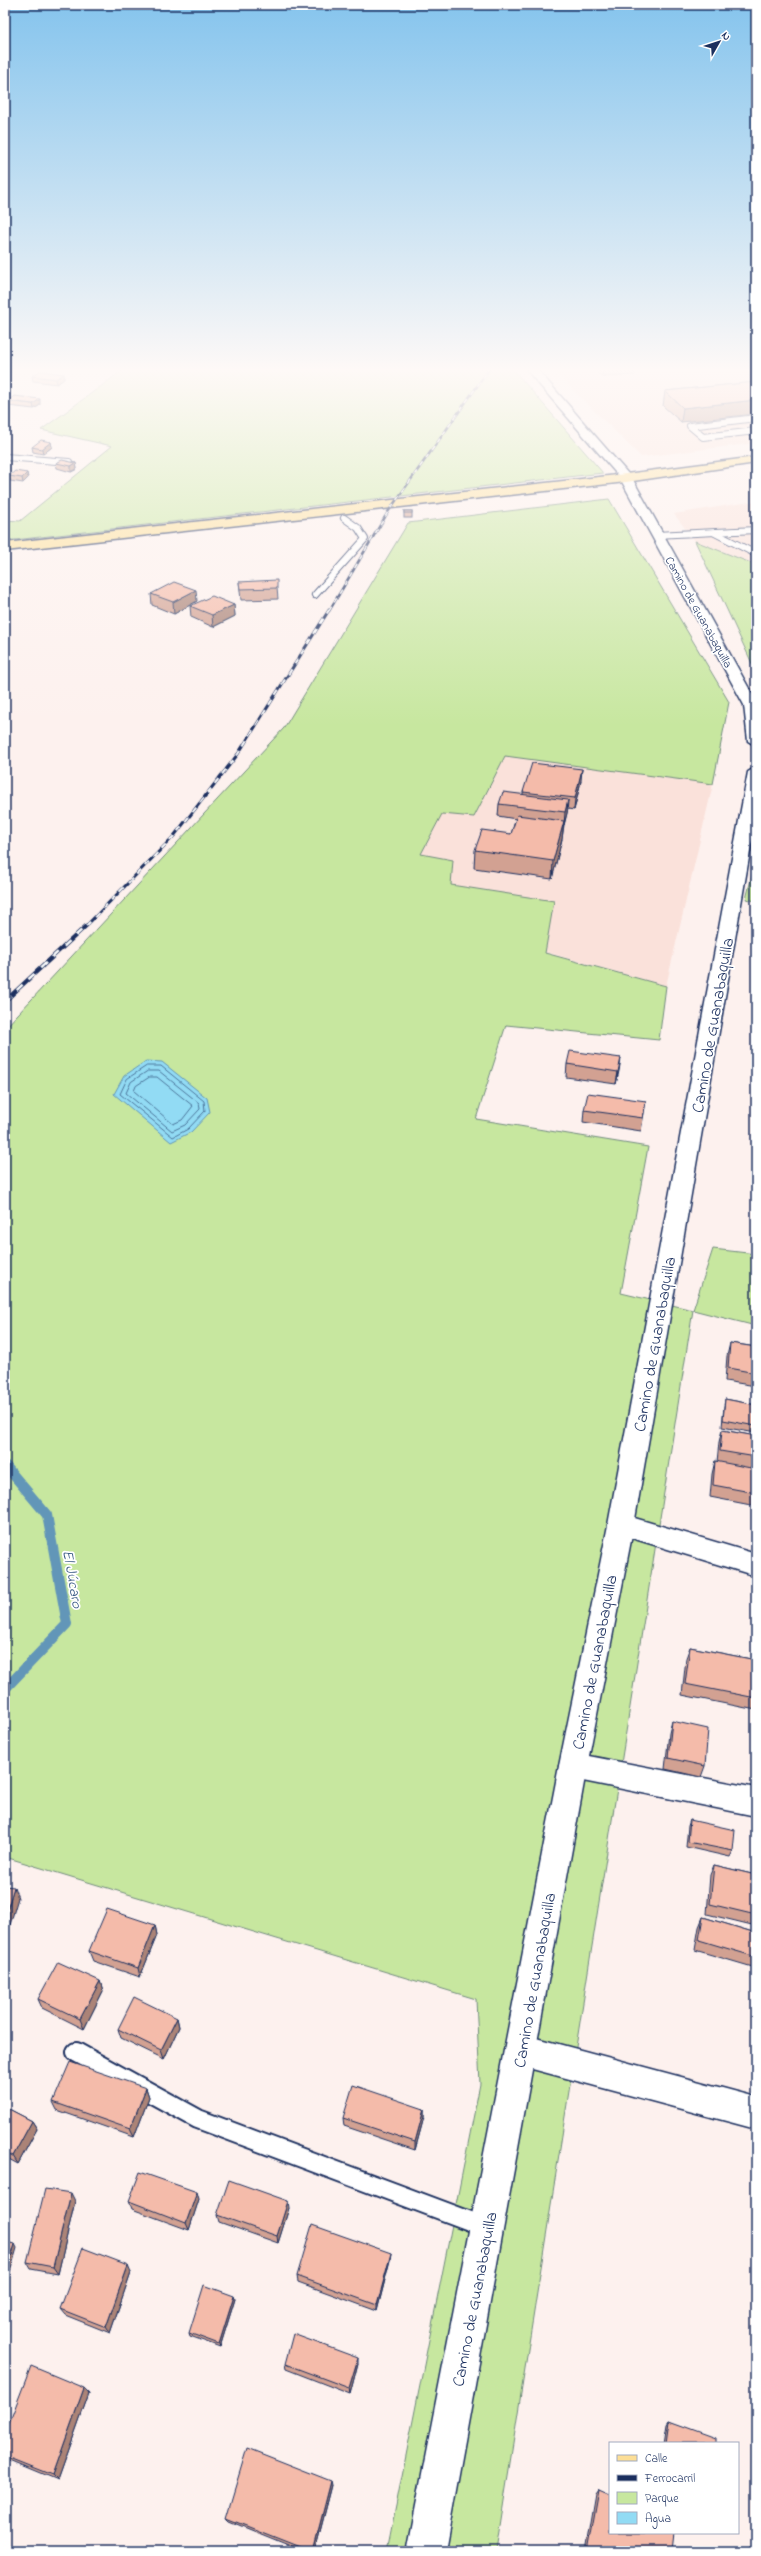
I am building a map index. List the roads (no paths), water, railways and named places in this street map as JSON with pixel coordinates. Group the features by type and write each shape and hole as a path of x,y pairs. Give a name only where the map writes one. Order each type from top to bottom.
{"main road":[{"path":"5,547 578,487"},
{"path":"5,556 344,518 587,487"}],"street":[{"name":"Camino de Guanabaquilla","path":"632,487 656,536 754,706 756,741"},
{"name":"Camino de Guanabaquilla","path":"426,2551 488,2228 573,1766 621,1525 756,772"},
{"path":"621,1525 756,1565"},
{"path":"573,1766 756,1802"},
{"path":"521,2050 756,2112"}],"lane":[{"path":"315,595 365,539 358,528 344,518"},
{"path":"656,536 756,530"},
{"path":"715,533 746,551 756,554"},
{"path":"746,551 756,550"},
{"path":"76,2052 198,2119 488,2228"}],"water":[{"path":"146,1061 162,1062 207,1098 210,1112 191,1132 171,1142 114,1094 124,1076"}],"waterway":[{"name":"El Júcaro","path":"5,1465 47,1515 67,1624 5,1689"}],"railway":[{"path":"329,611 388,512 406,487"},
{"path":"87,925 174,836 238,754 329,610"},
{"path":"5,1001 87,925"}]}
